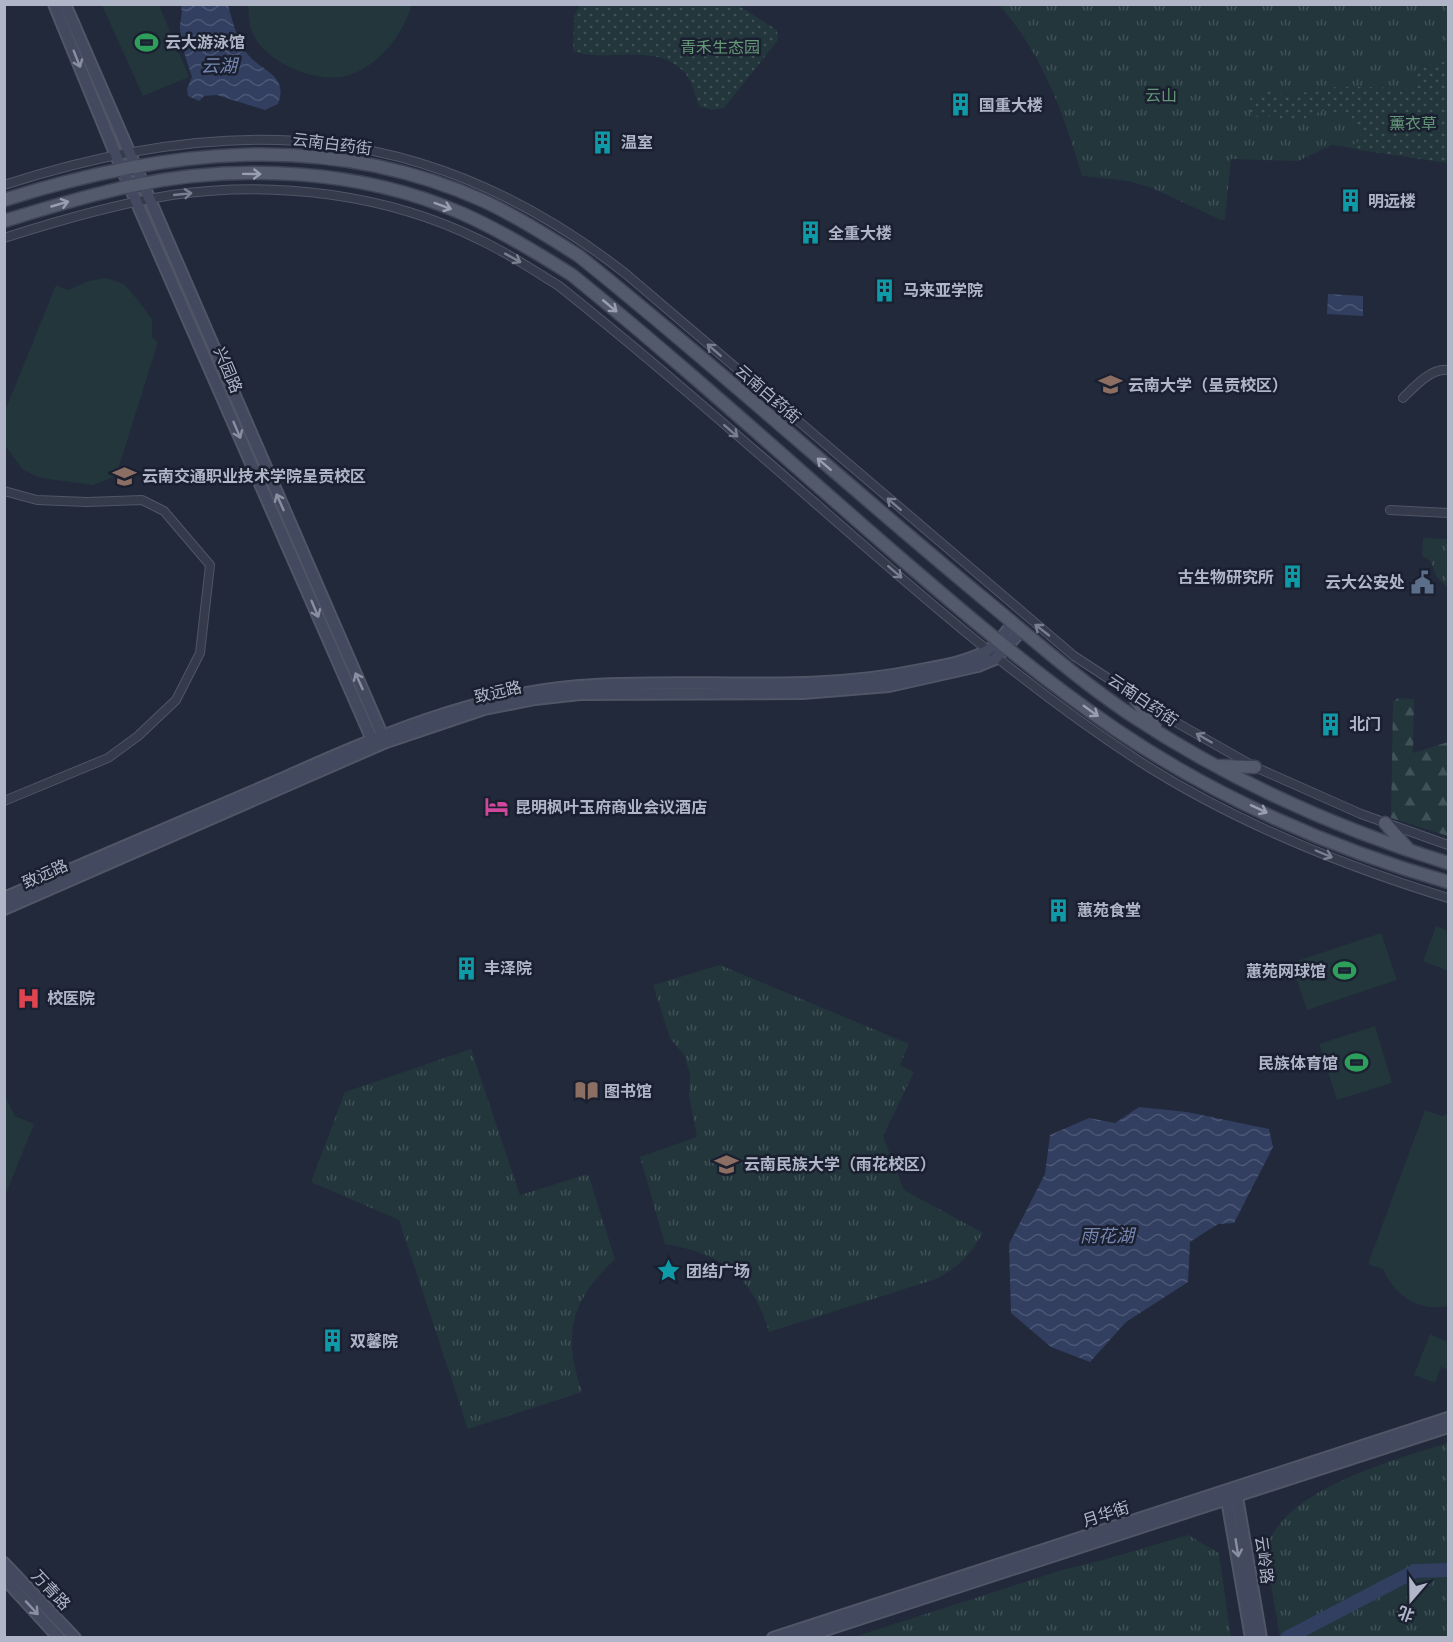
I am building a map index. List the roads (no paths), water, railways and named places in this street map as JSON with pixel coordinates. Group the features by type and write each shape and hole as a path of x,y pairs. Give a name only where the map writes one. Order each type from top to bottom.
{"main road":[{"name":"兴园路","path":"54,4 115,153 128,167 384,738"},
{"name":"兴园路","path":"65,4 127,151 128,167"},
{"name":"云南白药街","path":"4,200 128,167 224,155 278,154 330,157 380,166 435,182 484,201 533,226 579,256 1017,628 1058,661 1161,734 1216,766 1299,807 1410,851 1449,863"},
{"name":"云南白药街","path":"4,221 136,185 248,173 333,178 417,197 497,230 572,275 953,604 1043,677 1147,749 1240,800 1347,848 1404,869 1449,882"},
{"name":"兴园路","path":"143,201 374,743"},
{"path":"953,604 966,600 968,587"},
{"name":"致远路","path":"4,909 384,738 474,712 535,699 627,692 848,692 933,677 990,655 1003,645 1017,628"},
{"path":"1043,677 1046,664 1058,661"},
{"path":"1130,692 1161,734"},
{"name":"致远路","path":"4,898 374,743"},
{"path":"1216,766 1255,767"},
{"path":"1384,823 1410,851"},
{"name":"月华街","path":"801,1638 1449,1418"},
{"name":"月华街","path":"773,1638 1449,1427"},
{"name":"云岭路","path":"1232,1493 1251,1638"},
{"name":"云岭路","path":"1232,1493 1260,1638"},
{"name":"万青路","path":"4,1563 75,1638"},
{"name":"万青路","path":"4,1578 59,1638"}],"street":[{"path":"4,184 127,151 212,140 301,141 357,148 409,159 459,175 508,196 551,220 617,267 1074,656 1255,767 1304,791 1384,823 1449,845"},
{"path":"4,238 59,220 143,201 237,190 339,196 435,221 480,239 559,286 595,314 990,655 1140,762 1233,813 1342,862 1449,898"},
{"path":"1403,398 1419,382 1440,369 1449,370"},
{"path":"4,491 37,500 87,502 142,500 164,511 210,565 200,653 176,700 138,736 108,758 4,801"},
{"path":"1390,510 1449,513"}],"water":[{"name":"云湖","path":"181,5 228,5 236,33 244,49 249,56 276,78 280,93 278,104 265,110 217,95 204,96 199,101 188,96 187,89 192,77 181,35"},
{"path":"1328,294 1363,296 1363,316 1327,314"},
{"name":"雨花湖","path":"1139,1107 1187,1112 1269,1129 1273,1147 1234,1223 1218,1224 1190,1242 1188,1282 1126,1322 1090,1362 1051,1347 1011,1313 1009,1244 1045,1174 1050,1135 1089,1118 1115,1123"}],"waterway":[{"path":"1287,1638 1415,1571 1448,1570"}],"place":[{"name":"云大游泳馆","path":"147,42"},
{"name":"国重大楼","path":"961,105"},
{"name":"温室","path":"603,142"},
{"name":"明远楼","path":"1350,201"},
{"name":"全重大楼","path":"810,233"},
{"name":"马来亚学院","path":"885,290"},
{"name":"云南大学（呈贡校区）","path":"1110,385"},
{"name":"云南交通职业技术学院呈贡校区","path":"124,476"},
{"name":"古生物研究所","path":"1292,577"},
{"name":"云大公安处","path":"1423,582"},
{"name":"北门","path":"1331,724"},
{"name":"昆明枫叶玉府商业会议酒店","path":"497,807"},
{"name":"蕙苑食堂","path":"1059,910"},
{"name":"丰泽院","path":"466,968"},
{"name":"蕙苑网球馆","path":"1344,971"},
{"name":"校医院","path":"29,998"},
{"name":"民族体育馆","path":"1356,1063"},
{"name":"图书馆","path":"586,1091"},
{"name":"云南民族大学（雨花校区）","path":"726,1164"},
{"name":"团结广场","path":"668,1271"},
{"name":"双馨院","path":"332,1341"}],"park label":[{"name":"青禾生态园","path":"720,47"},
{"name":"云山","path":"1161,95"},
{"name":"薰衣草","path":"1413,123"}]}
